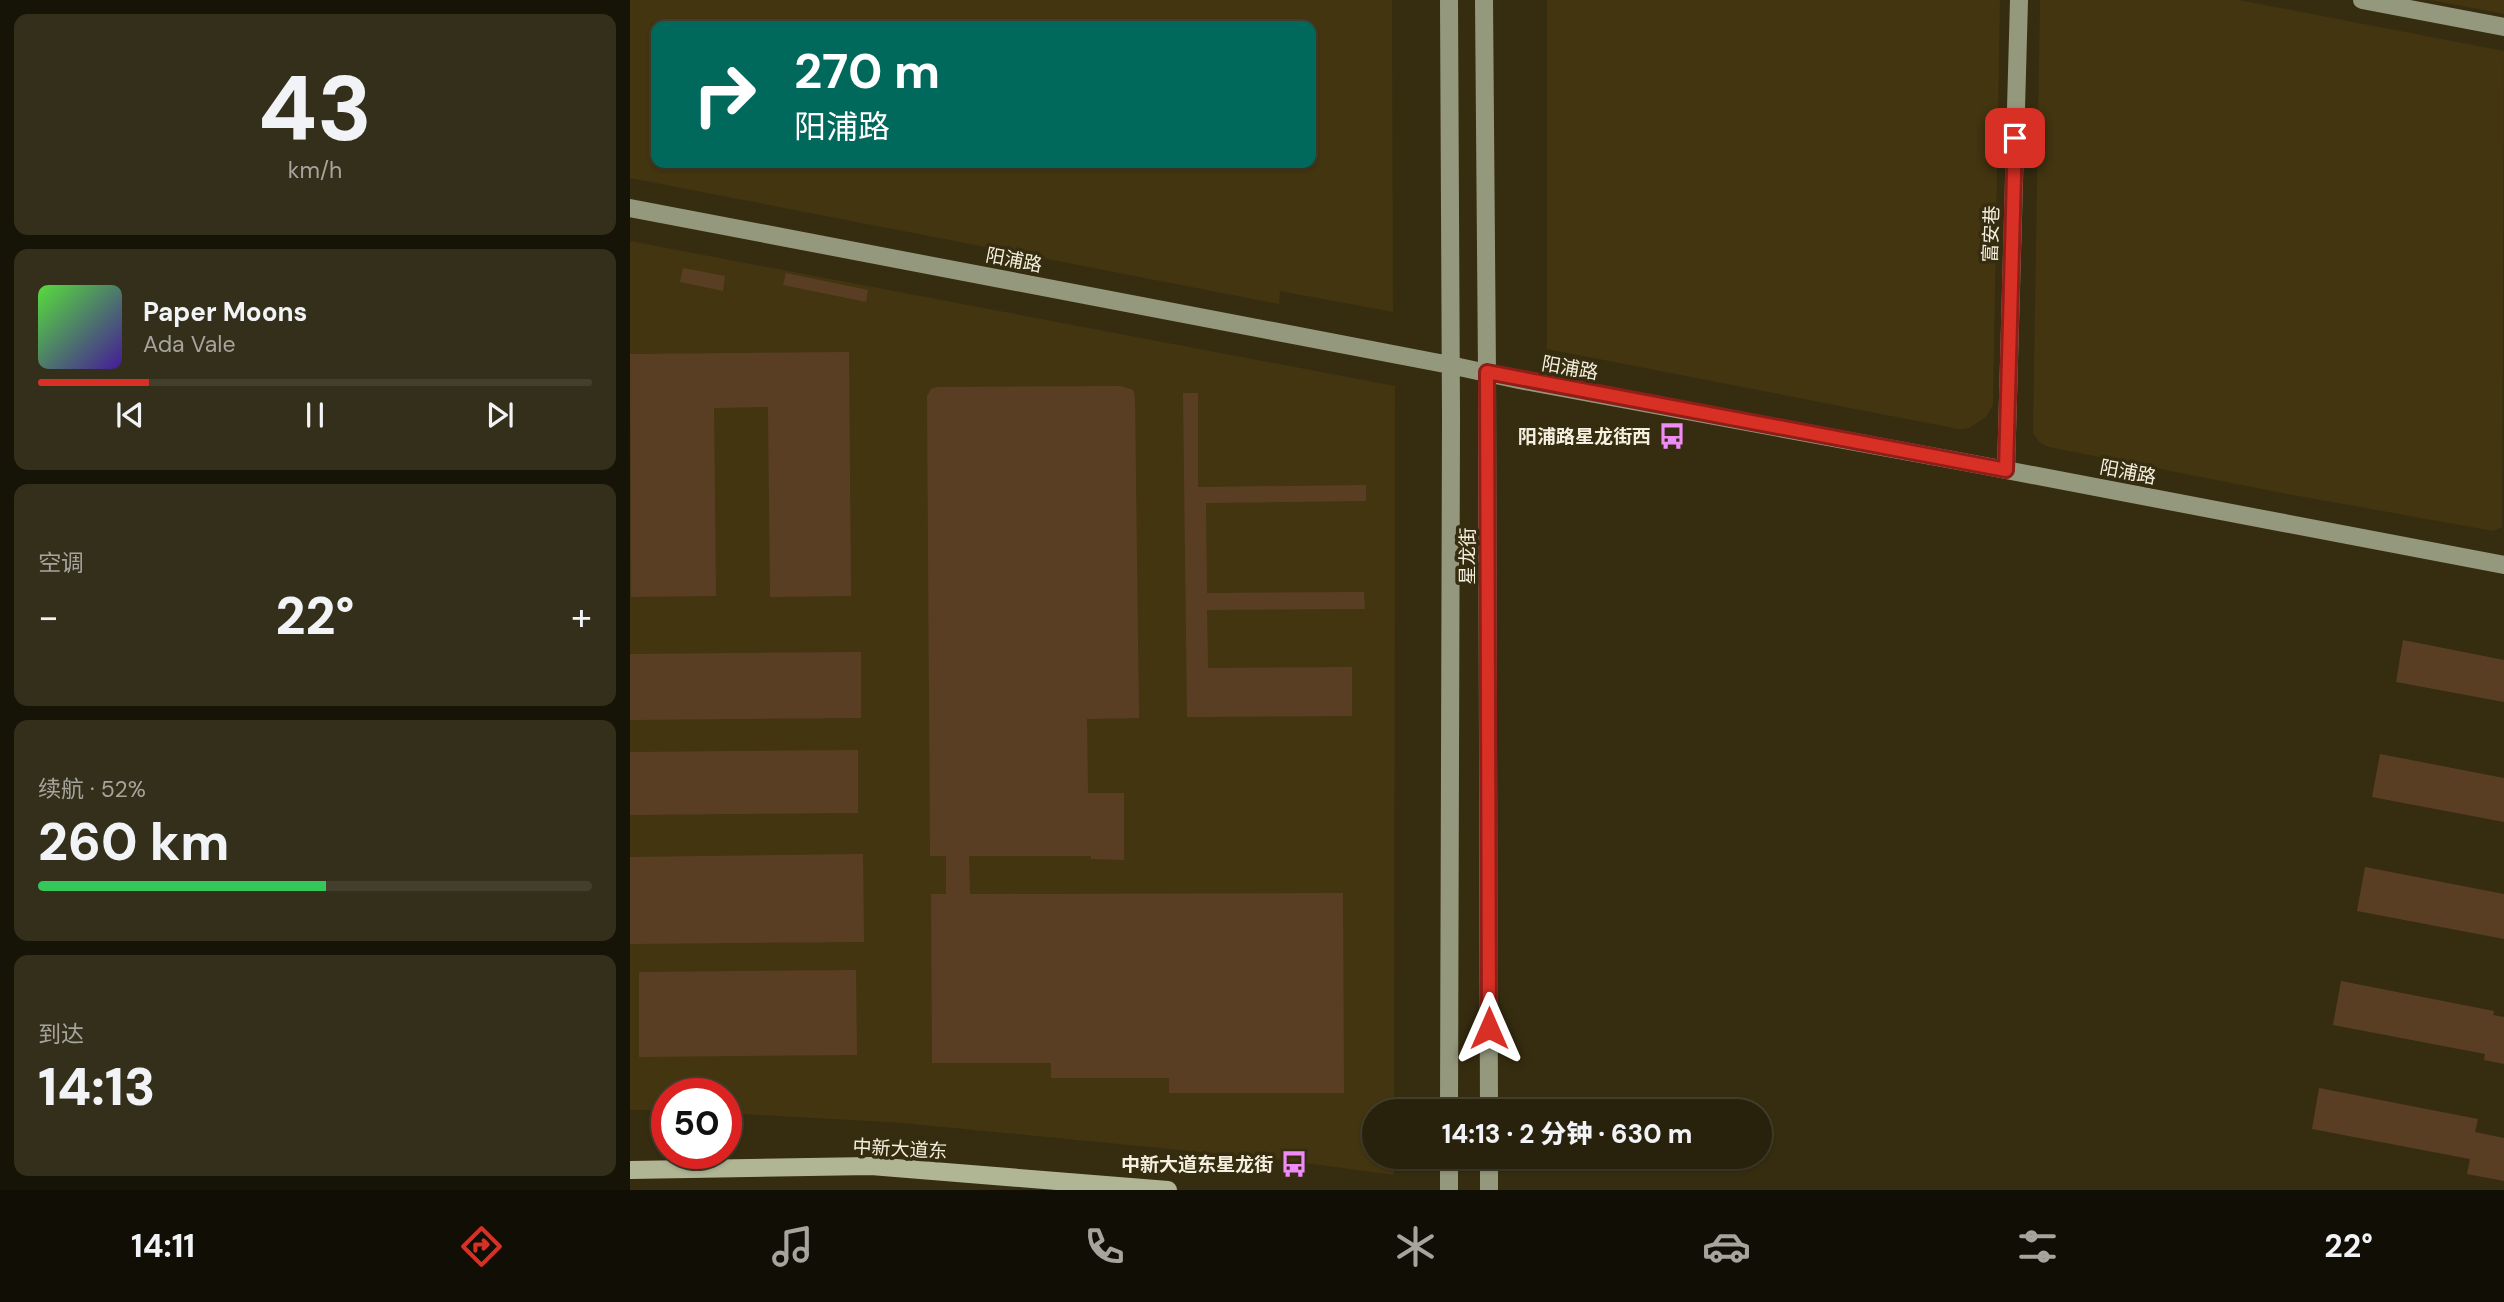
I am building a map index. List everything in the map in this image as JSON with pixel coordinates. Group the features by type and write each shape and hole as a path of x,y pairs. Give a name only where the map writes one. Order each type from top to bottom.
{"main road":[{"name":"中新大道东","path":"630,1170 871,1166 1167,1190"}],"street":[{"name":"星龙街","path":"1449,0 1449,1099"},
{"name":"星龙街","path":"1483,0 1489,1099"},
{"name":"富安巷","path":"2006,470 2019,0"},
{"path":"2362,0 2504,27"},
{"name":"阳浦路","path":"630,208 2504,565"},
{"path":"1449,1169 1449,1190"},
{"path":"1489,1169 1489,1190"}],"shaded area":[{"path":"630,0 1392,0 1393,312 1280,291 1279,304 630,178"},
{"path":"1547,0 2000,0 1993,405 1986,417 1969,428 1958,429 1547,349"},
{"path":"2040,0 2239,0 2504,51 2502,527 2493,531 2277,492 2049,447 2039,442 2033,433"},
{"path":"2430,0 2504,0 2504,14"},
{"path":"630,241 1395,386 1394,1099 1362,1099 1362,1169 1394,1169 1394,1175 1283,1160 902,1123 742,1114 742,1078 651,1078 651,1110 630,1110"}],"building":[{"path":"683,268 725,276 723,291 680,282"},
{"path":"786,273 868,290 866,302 783,285"},
{"path":"849,352 851,596 770,597 768,407 714,408 716,596 631,597 630,354"},
{"path":"1121,386 1133,390 1135,398 1139,718 1087,719 1088,793 1124,793 1124,860 1091,859 1091,856 969,856 970,894 1343,893 1344,1093 1169,1093 1169,1078 1051,1078 1051,1063 932,1063 931,894 946,894 946,856 930,856 927,396 931,389 938,387"},
{"path":"1183,393 1198,393 1198,487 1366,485 1366,501 1206,503 1207,593 1364,592 1365,609 1207,610 1208,668 1352,667 1352,716 1187,717"},
{"path":"2403,640 2504,660 2504,702 2396,682"},
{"path":"861,652 861,718 630,720 630,654"},
{"path":"858,750 858,813 630,815 630,752"},
{"path":"2380,754 2504,778 2504,822 2372,797"},
{"path":"863,854 864,942 630,944 630,857"},
{"path":"2365,867 2504,894 2504,939 2357,911"},
{"path":"856,970 857,1055 639,1057 639,972"},
{"path":"2341,981 2494,1011 2493,1015 2504,1017 2504,1064 2484,1060 2485,1054 2333,1025"},
{"path":"2319,1088 2478,1119 2475,1132 2504,1138 2504,1181 2467,1174 2470,1159 2312,1129"}],"place":[{"name":"阳浦路星龙街西","path":"1672,436"},
{"name":"中新大道东星龙街","path":"1294,1164"}],"route":[{"path":"1489,1028 1487,372 2006,470 2015,138"}]}
